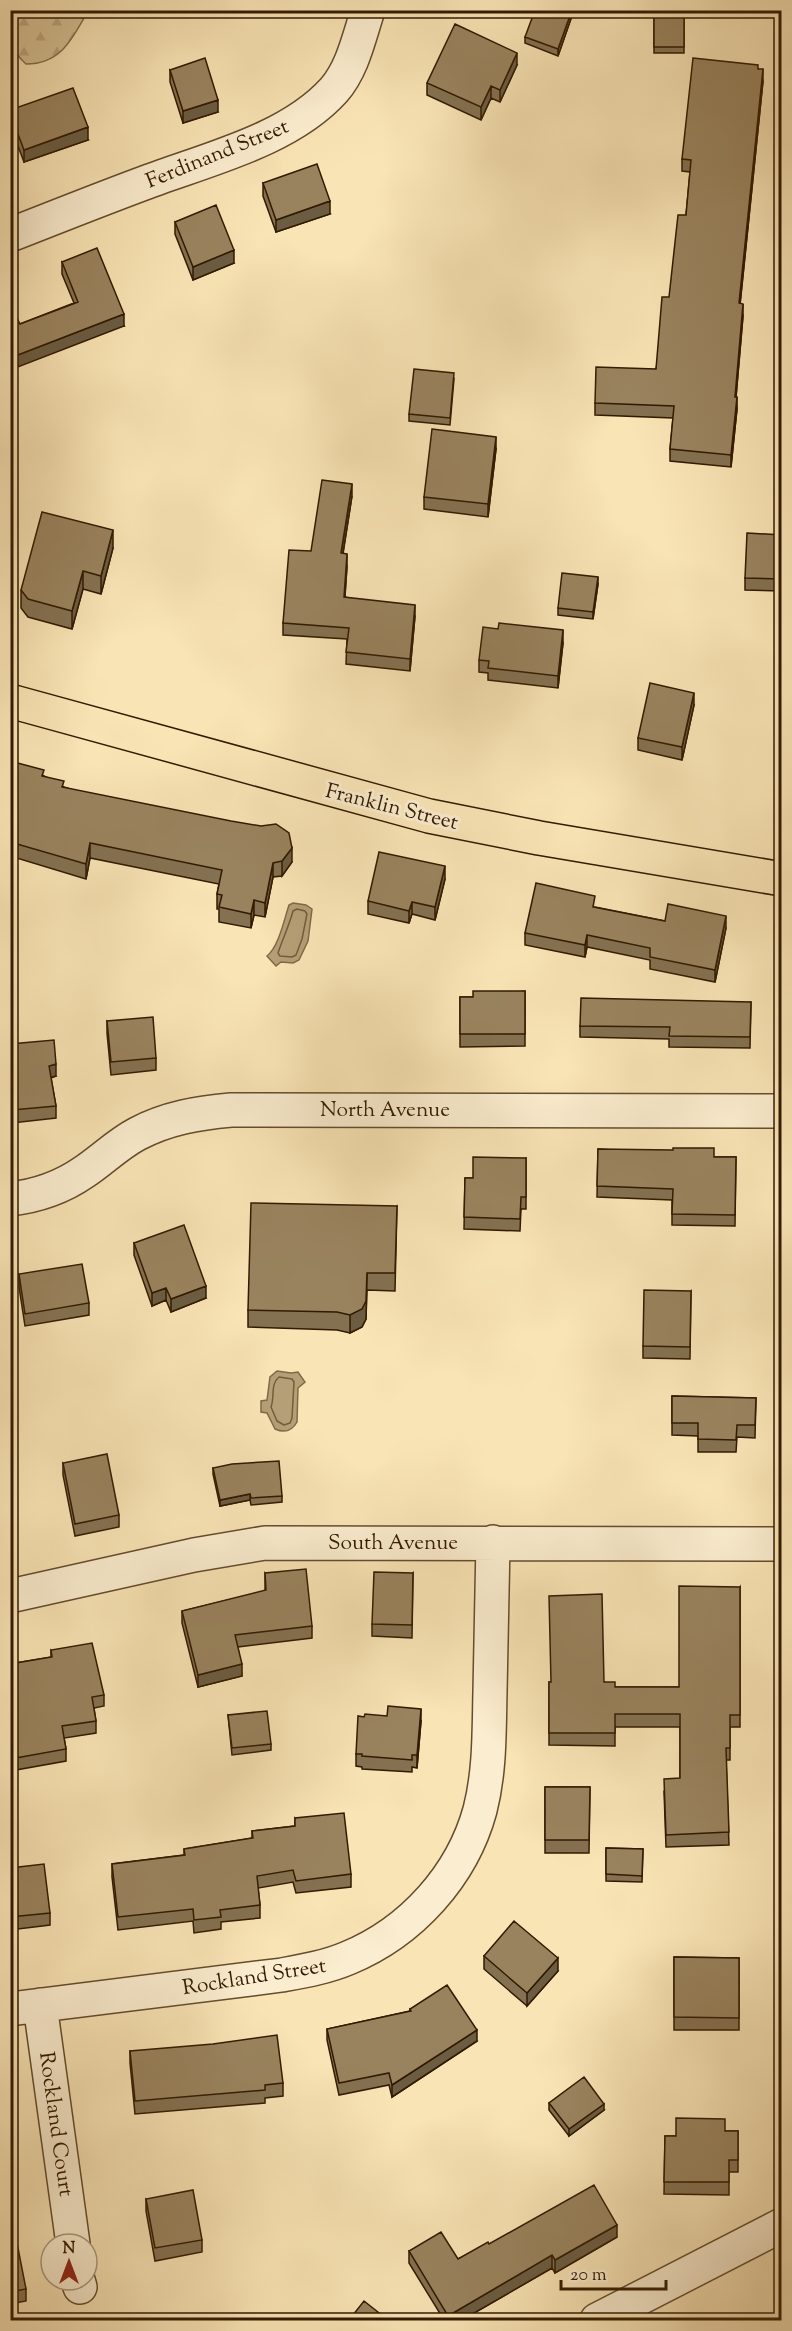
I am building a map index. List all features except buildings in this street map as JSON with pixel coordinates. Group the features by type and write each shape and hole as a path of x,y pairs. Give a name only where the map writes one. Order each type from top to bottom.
{"main road":[{"name":"Franklin Street","path":"10,701 422,815 528,836 782,879"}],"street":[{"name":"Ferdinand Street","path":"10,235 260,140 308,113 342,79 353,56 368,10"},
{"name":"North Avenue","path":"10,1199 49,1191 84,1173 136,1135 178,1117 204,1112 414,1109 782,1111"},
{"name":"Rockland Street","path":"25,2007 282,1975 327,1966 348,1959 387,1937 422,1908 463,1854 476,1822 485,1790 489,1745 493,1542"},
{"name":"South Avenue","path":"10,1596 194,1555 265,1543 782,1544"},
{"name":"Rockland Court","path":"25,2007 72,2232"},
{"path":"597,2320 782,2224"}],"green space":[{"path":"11,10 88,11 71,39 57,54 38,63 26,64 16,52 11,40"},
{"path":"125,2315 133,2320 91,2320"}],"water":[{"path":"293,903 306,905 312,909 308,941 299,960 293,963 281,962 276,966 267,956 278,939 289,905"},
{"path":"277,1371 298,1372 305,1382 298,1388 297,1422 285,1431 275,1429 267,1413 261,1412 261,1401 267,1400 270,1377"}]}
